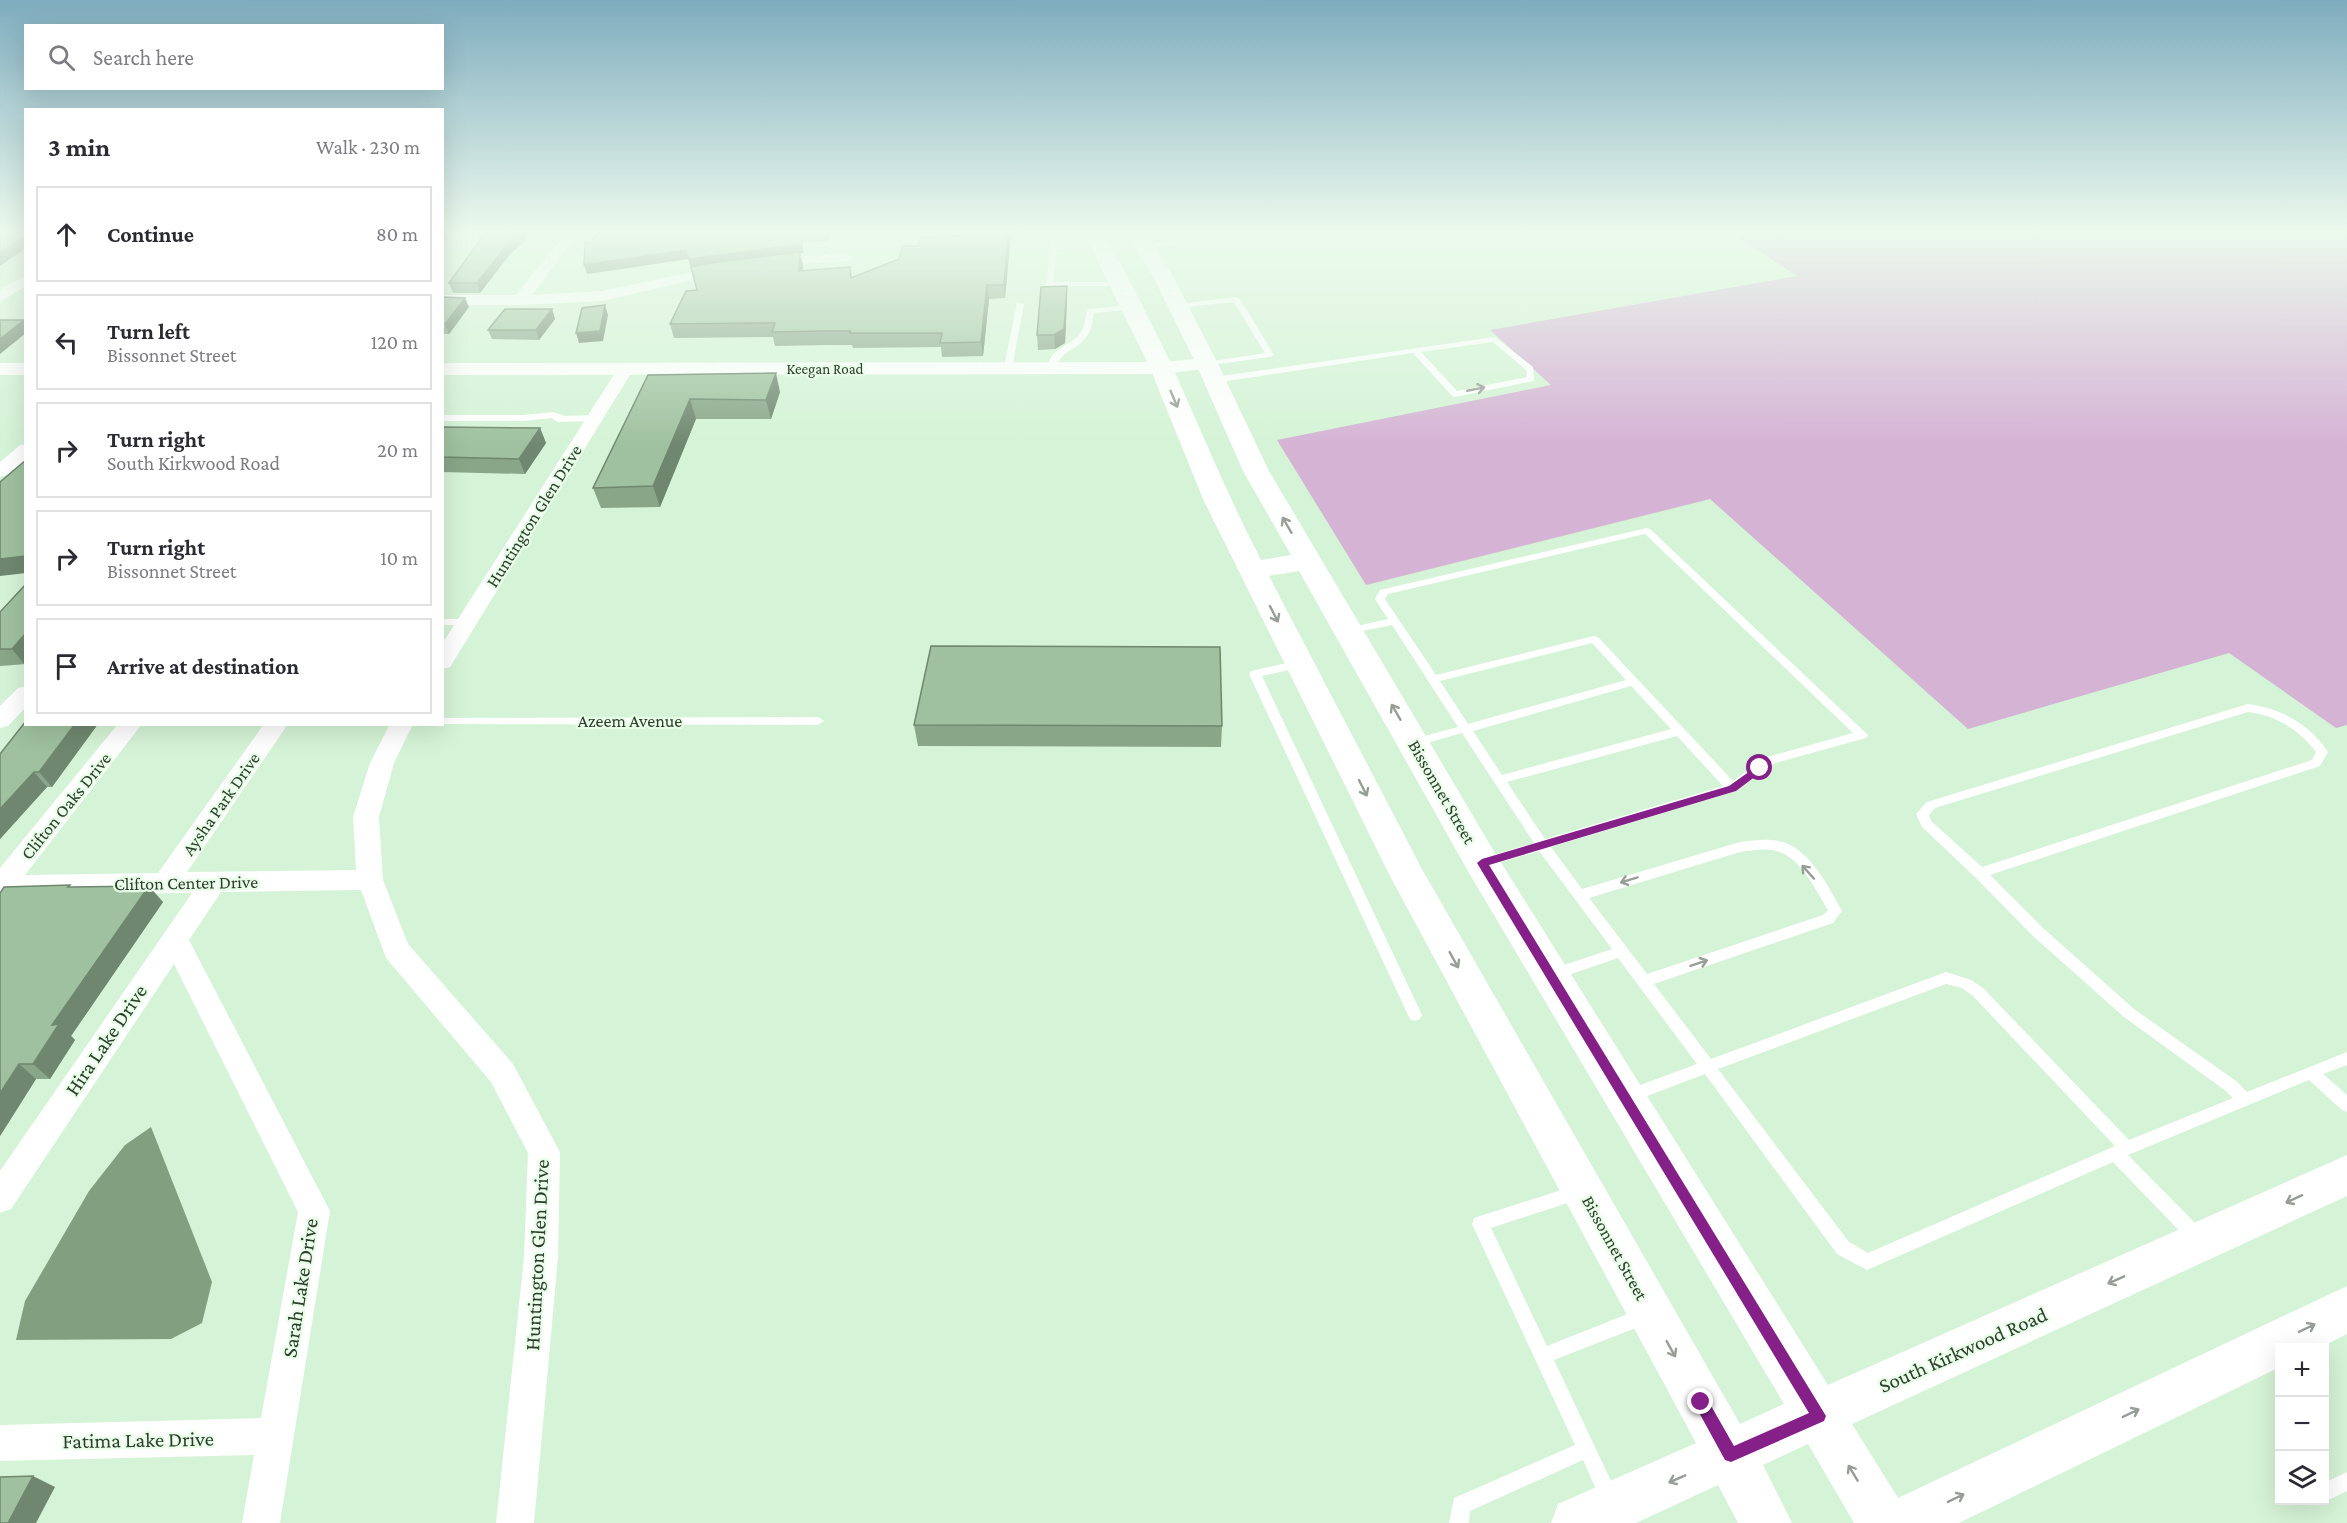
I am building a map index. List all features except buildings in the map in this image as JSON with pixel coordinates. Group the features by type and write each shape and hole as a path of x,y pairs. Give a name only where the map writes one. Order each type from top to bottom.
{"main road":[{"name":"Bissonnet Street","path":"1130,304 1161,368 1216,499 1409,878 1731,1455 1766,1523"},
{"name":"Bissonnet Street","path":"1178,306 1256,471 1482,863 1884,1523"},
{"path":"1251,570 1308,561"},
{"name":"South Kirkwood Road","path":"1596,1515 2347,1175"},
{"path":"1903,1523 2347,1309"}],"street":[{"name":"Keegan Road","path":"444,369 1161,368 1211,372"},
{"path":"0,369 24,369"},
{"name":"Huntington Glen Drive","path":"444,659 625,370"},
{"path":"0,471 24,451"},
{"path":"0,720 24,695"},
{"name":"Clifton Oaks Drive","path":"1,886 129,726"},
{"name":"Aysha Park Drive","path":"165,883 276,726"},
{"name":"Huntington Glen Drive","path":"401,726 382,763 366,817 370,880 396,950 502,1073 544,1152 541,1257 515,1523"},
{"name":"Clifton Center Drive","path":"1,886 370,880"},
{"name":"Hira Lake Drive","path":"0,1198 213,883"},
{"name":"Sarah Lake Drive","path":"174,939 314,1211 261,1523"},
{"name":"Fatima Lake Drive","path":"0,1443 276,1436"}],"lane":[{"path":"1008,368 1020,304"},
{"path":"1052,368 1052,361 1056,355 1085,334 1091,311 1106,304"},
{"path":"1178,306 1194,304"},
{"path":"1211,372 1270,355 1239,304"},
{"path":"1211,372 1415,351 1495,339 1530,369 1531,379 1455,393 1415,351"},
{"path":"444,418 524,418 542,421 562,418 594,418"},
{"path":"1482,863 1542,845 1732,788 1771,760 1862,735 1647,531 1384,592 1380,598 1542,845 1842,1248 1867,1262 2121,1150 2347,1058"},
{"path":"1348,631 1395,621"},
{"path":"444,622 468,622"},
{"path":"1434,679 1594,639 1732,788"},
{"path":"1299,664 1255,674 1415,1015"},
{"path":"1413,743 1634,682"},
{"path":"1980,873 2316,763 2322,752 2315,741 2281,717 2262,709 2248,708 1930,805 1922,814 1926,824 1980,873 2038,932 2129,1013 2231,1086 2245,1100"},
{"name":"Azeem Avenue","path":"444,722 818,721"},
{"path":"1498,780 1680,731"},
{"path":"1580,895 1740,847 1760,844 1784,848 1798,860 1824,889 1835,912 1828,919 1644,981"},
{"path":"1551,975 1621,951"},
{"path":"1625,1097 1946,978 1966,984 1978,992 2202,1241"},
{"path":"2311,1073 2347,1105"},
{"path":"1583,1191 1480,1224 1587,1449 1596,1515"},
{"path":"1543,1356 1652,1314"},
{"path":"1459,1523 1461,1505 1587,1449"},
{"path":"2329,1490 2347,1481"}],"shaded area":[{"path":"1637,304 2347,304 2347,725 2336,728 2229,653 1968,729 1710,499 1366,585 1277,440 1551,385 1490,330"},
{"path":"151,1127 212,1282 202,1323 171,1339 16,1340 25,1301 89,1191 125,1145"}],"route":[{"path":"1701,1402 1731,1455 1819,1416 1482,863 1732,788 1760,768"}]}
